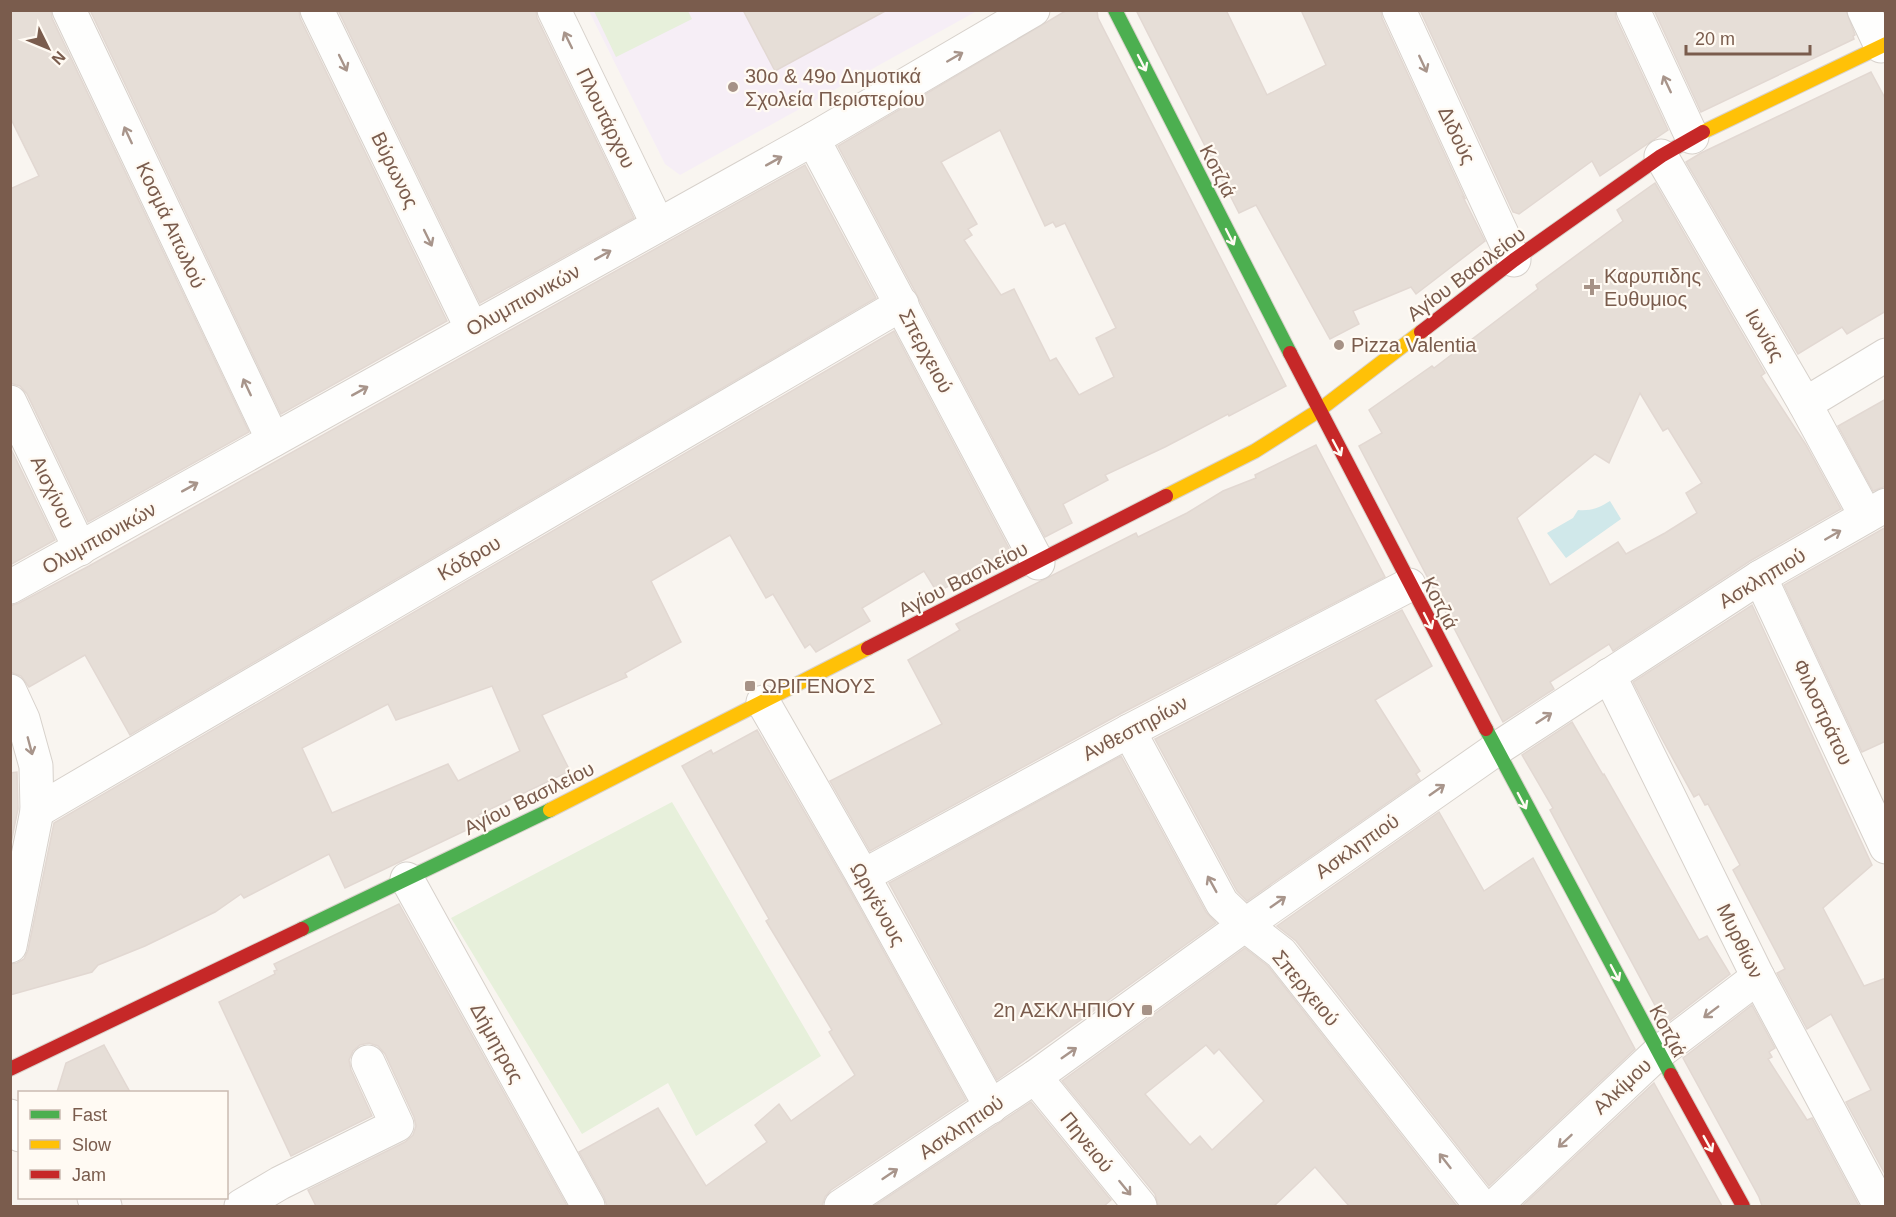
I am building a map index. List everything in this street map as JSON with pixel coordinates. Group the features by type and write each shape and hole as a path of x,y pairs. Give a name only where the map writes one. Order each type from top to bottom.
{"street":[{"name":"Κοσμά Αιτωλού","path":"69,10 273,440"},
{"name":"Βύρωνος","path":"317,10 472,328"},
{"name":"Πλουτάρχου","path":"554,10 658,225"},
{"name":"Ολυμπιονικών","path":"10,587 813,139 1033,10"},
{"name":"Κοτζιά","path":"1116,10 1318,411 1495,750 1743,1206"},
{"name":"Διδούς","path":"1399,10 1514,260"},
{"path":"1632,10 1692,137"},
{"path":"1864,10 1883,45"},
{"name":"Αγίου Βασιλείου","path":"10,1069 533,819 1255,451 1318,411 1514,260 1661,156 1692,137 1883,45"},
{"name":"Σπερχειού","path":"813,139 1038,563"},
{"name":"Ιωνίας","path":"1661,156 1805,404 1876,511"},
{"name":"Κόδρου","path":"37,811 902,304"},
{"path":"1805,404 1886,355"},
{"name":"Αισχίνου","path":"10,402 80,549"},
{"name":"Ασκληπιού","path":"841,1206 1035,1077 1245,925 1495,750 1760,577 1876,511"},
{"name":"Φιλοστράτου","path":"1760,577 1886,847"},
{"name":"Ανθεστηρίων","path":"863,876 1129,731 1409,585"},
{"name":"Μυρθίων","path":"1609,675 1758,977 1879,1204"},
{"path":"10,691 23,719 36,766 37,811 10,946"},
{"name":"Ωριγένους","path":"763,702 991,1107"},
{"name":"Σπερχειού","path":"1129,731 1222,903 1245,925 1281,953 1481,1206"},
{"name":"Δήμητρας","path":"407,879 588,1206"},
{"name":"Αλκίμου","path":"1495,1206 1658,1053 1758,977"},
{"path":"241,1206 280,1183 397,1125 368,1062"},
{"name":"Πηνειού","path":"1035,1077 1140,1206"},
{"path":"10,1116 18,1130"}],"shaded area":[{"name":"30ο & 49ο Δημοτικά Σχολεία Περιστερίου","path":"589,11 977,11 680,175 665,164"}],"green space":[{"path":"594,11 688,11 692,19 616,57"},
{"path":"672,802 821,1056 696,1136 668,1083 582,1134 451,918"}],"water":[{"path":"1610,501 1621,519 1566,558 1547,533 1573,518 1578,510 1595,508"}],"building":[{"path":"10,10 51,10 52,18 249,432 88,522 27,394 20,386 10,383 10,189 39,176 10,117"},
{"path":"90,10 299,10 300,18 447,321 281,414"},
{"path":"338,10 536,10 537,18 634,218 480,303"},
{"path":"743,10 887,10 775,71"},
{"path":"1067,10 1097,10 1098,18 1286,386 1105,475 1108,480 1063,504 1072,523 1045,537 838,146","holes":["1000,130 1045,226 1053,222 1056,227 1065,223 1116,328 1096,338 1114,377 1079,395 1056,358 1050,361 1014,289 1001,295 964,240 972,235 968,229 977,224 941,162"]},
{"path":"1136,10 1226,10 1267,95 1326,65 1301,10 1381,10 1382,18 1485,241 1416,294 1411,287 1353,311 1359,324 1330,339 1256,205 1239,213"},
{"path":"1420,10 1615,10 1616,18 1668,130 1600,176 1592,161 1519,214 1513,212"},
{"path":"1654,10 1846,10 1855,35 1854,39 1701,112"},
{"path":"1871,72 1886,100 1886,311 1847,334 1842,327 1798,354 1686,162"},
{"path":"805,165 876,298 130,735 85,655 29,687 21,676 10,672 10,606 89,566"},
{"path":"1655,183 1765,373 1761,376 1806,445 1841,509 1750,561 1613,651 1609,644 1550,682 1554,689 1503,722 1359,446 1382,433 1369,410 1432,366 1434,368 1538,289 1536,285 1623,221 1617,210","holes":["1640,393 1663,431 1668,428 1702,483 1686,493 1697,513 1626,554 1618,542 1550,585 1517,518 1595,454 1609,463"]},
{"path":"894,331 1012,554 937,592 924,571 862,608 870,621 816,652 810,644 805,648 773,594 766,598 730,535 651,581 681,642 625,673 627,677 542,715 570,771 478,815 482,822 479,824 345,888 329,854 244,898 241,894 215,912 145,946 98,965 92,972 10,995 10,964 24,959 28,950 54,823","holes":["492,686 520,751 458,781 448,764 332,813 302,748 388,704 396,720"]},
{"path":"1886,399 1886,486 1873,491 1838,426"},
{"path":"1316,445 1385,577 1120,714 870,851 830,781 942,724 908,660 960,630 956,624 1136,533 1138,537 1187,513 1223,491 1256,478 1255,475"},
{"path":"10,447 55,540 10,565"},
{"path":"1886,527 1886,741 1862,752 1784,585"},
{"path":"1752,605 1872,865 1823,908 1864,986 1886,978 1886,1176 1846,1102 1871,1090 1831,1014 1807,1029 1777,973 1785,969 1733,870 1740,865 1708,804 1705,805 1699,794 1694,797 1633,682"},
{"path":"1402,610 1432,666 1375,700 1420,771 1416,774 1420,780 1247,901 1237,891 1155,739"},
{"path":"1572,722 1699,940 1707,936 1730,974 1665,1024 1550,810 1553,808 1522,755"},
{"path":"757,730 847,885 966,1100 831,1190 822,1206 607,1206 579,1152 658,1108 706,1186 767,1142 755,1125 779,1104 791,1121 855,1075 829,1032 832,1030 766,921 769,919 682,766 711,750 713,754"},
{"path":"1121,756 1206,912 1216,923 997,1080 889,883"},
{"path":"17,772 18,809 10,848 10,773"},
{"path":"1439,812 1484,891 1533,858 1635,1049 1489,1186 1296,941 1277,926"},
{"path":"399,904 567,1206 316,1206 308,1190 405,1142 413,1135 416,1126 414,1117 385,1054 378,1046 369,1043 360,1045 353,1051 349,1060 351,1070 372,1116 291,1156 219,1002 275,974 274,971 277,970 274,964"},
{"path":"1245,948 1268,966 1457,1206 1349,1206 1315,1167 1274,1206 1158,1206 1155,1194 1062,1081","holes":["1206,1045 1214,1054 1219,1049 1264,1101 1212,1150 1200,1136 1190,1145 1145,1094"]},
{"path":"1752,1005 1775,1048 1769,1052 1772,1057 1768,1059 1807,1120 1812,1118 1859,1206 1762,1206 1683,1058"},
{"path":"104,1045 129,1091 57,1091 66,1063"},
{"path":"1654,1083 1722,1206 1522,1206"},
{"path":"1031,1102 1111,1200 1104,1206 874,1206"}],"traffic: fast":[{"path":"1115,10 1290,353"},
{"path":"1486,729 1671,1075"},
{"path":"302,929 550,810"}],"traffic: slow":[{"path":"1703,132 1886,44"},
{"path":"1166,496 1255,451 1318,411 1421,332"},
{"path":"550,810 868,648"}],"traffic: jam":[{"path":"1421,332 1514,260 1661,156 1703,132"},
{"path":"1290,353 1486,729"},
{"path":"868,648 1166,496"},
{"path":"10,1069 302,929"},
{"path":"1671,1075 1743,1206"}],"place":[{"name":"30ο & 49ο Δημοτικά Σχολεία Περιστερίου","path":"733,87"},
{"name":"Καρυπιδης Ευθυμιος","path":"1592,287"},
{"name":"Pizza Valentia","path":"1339,345"},
{"name":"ΩΡΙΓΕΝΟΥΣ","path":"750,686"},
{"name":"2η ΑΣΚΛΗΠΙΟΥ","path":"1147,1010"}]}
